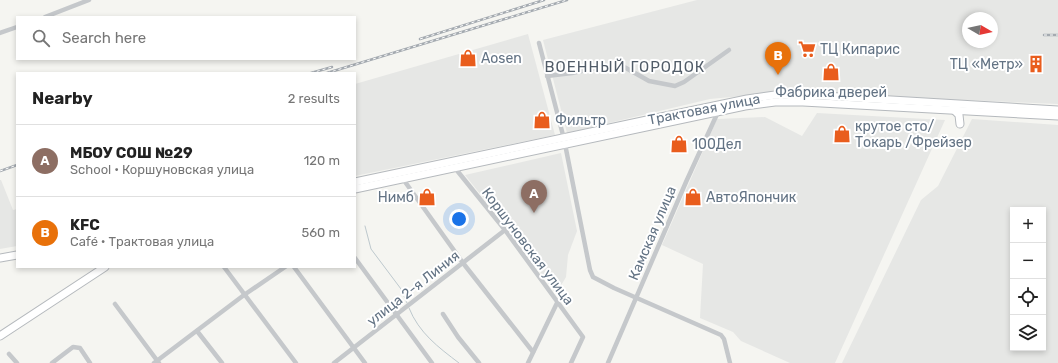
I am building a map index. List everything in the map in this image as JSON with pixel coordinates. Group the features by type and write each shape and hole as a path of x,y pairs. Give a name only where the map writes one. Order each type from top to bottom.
{"main road":[{"name":"Трактовая улица","path":"356,189 455,168 668,115 747,99 775,95 824,96 1058,110"},
{"name":"Трактовая улица","path":"356,182 762,103 792,101 1058,116"},
{"path":"954,110 959,115 960,124"},
{"path":"0,258 16,255"},
{"path":"0,336 103,268"}],"street":[{"path":"48,16 90,0"},
{"path":"0,33 16,27"},
{"path":"539,43 564,142 590,270 593,277 636,298 721,335 724,339 730,363"},
{"path":"547,76 572,73 614,64 626,68 649,81 675,86 684,82 729,50"},
{"name":"Камская улица","path":"608,363 686,182 718,112"},
{"name":"Коршуновская улица","path":"455,168 505,230 583,337 571,363"},
{"path":"403,179 463,263 533,352"},
{"name":"улица 2-я Линия","path":"334,363 505,230"},
{"path":"356,259 432,363"},
{"path":"225,268 296,363"},
{"path":"115,304 157,362 244,295 284,268"},
{"path":"295,268 365,363"},
{"path":"528,363 557,303"},
{"path":"443,314 458,337 479,363"},
{"path":"196,331 222,363"},
{"path":"52,363 73,346 80,348 90,363"},
{"path":"9,354 17,363"}],"shaded area":[{"path":"697,0 1058,0 1058,104 767,92 753,95 710,99 567,133 543,40"},
{"path":"528,34 555,135 356,176 356,84"},
{"path":"817,113 945,120 835,363 790,363 741,341 733,332 700,318 703,264 662,245 717,119 765,117 802,136"},
{"path":"972,119 1058,125 1058,363 842,363 921,200 938,186"},
{"path":"561,153 577,231 568,255 566,277 556,294 524,249 465,175"},
{"path":"1,180 13,210 16,209 16,246 0,249"}],"waterway":[{"path":"365,226 371,249 401,289 407,303"},
{"path":"409,308 418,325 430,339 459,363"}],"railway":[{"path":"420,39 544,0"},
{"path":"330,72 567,0"},
{"path":"1044,35 1058,35"},
{"path":"314,72 332,67"},
{"path":"0,171 16,165"}],"place":[{"name":"ТЦ Кипарис","path":"807,49"},
{"name":"Aosen","path":"468,58"},
{"name":"ТЦ «Метр»","path":"1036,64"},
{"name":"Фабрика дверей","path":"831,72"},
{"name":"KFC","path":"778,75"},
{"name":"Фильтр","path":"542,120"},
{"name":"крутое сто/ Токарь /Фрейзер","path":"842,134"},
{"name":"100Дел","path":"679,144"},
{"name":"Нимб","path":"427,197"},
{"name":"АвтоЯпончик","path":"693,197"},
{"name":"МБОУ СОШ №29","path":"534,213"}],"district":[{"name":"ВОЕННЫЙ ГОРОДОК","path":"625,67"}]}
